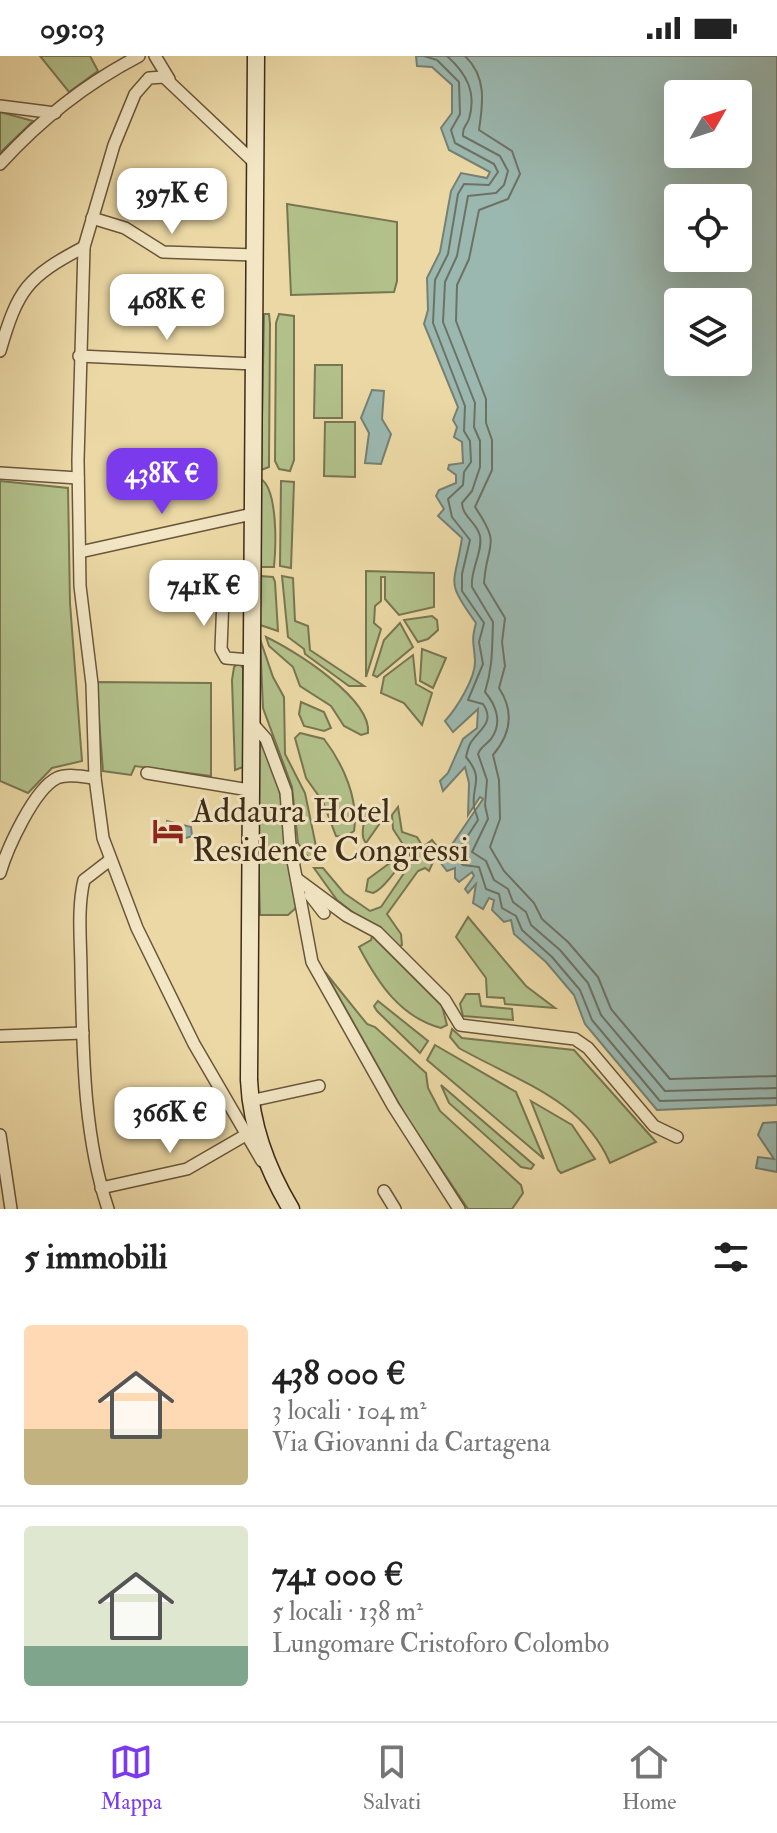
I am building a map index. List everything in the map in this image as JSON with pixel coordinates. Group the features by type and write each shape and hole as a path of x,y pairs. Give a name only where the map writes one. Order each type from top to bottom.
{"main road":[{"path":"256,56 249,790 250,1101 273,1176 291,1209"}],"street":[{"path":"0,164 55,113 139,56"},
{"path":"155,56 170,81 256,165"},
{"path":"170,81 157,76 139,87 114,145 84,247 78,478 82,613 93,705 95,778 110,860 162,981 244,1136 273,1176"},
{"path":"0,106 55,113"},
{"path":"92,218 134,232 163,252 255,255"},
{"path":"0,351 24,289 49,266 84,247"},
{"path":"79,356 254,364"},
{"path":"0,473 78,478"},
{"path":"80,552 252,514"},
{"path":"250,660 226,658 221,644 223,598 251,580"},
{"path":"250,721 266,739 284,782 297,879 316,970 393,1106 459,1209"},
{"path":"147,773 249,790"},
{"path":"0,873 21,823 51,782 69,776 95,778"},
{"path":"108,1209 91,1141 83,1033 83,887 89,875 110,860"},
{"path":"297,879 324,913"},
{"path":"297,879 347,916 377,932 445,1000 463,1026 575,1039 588,1048 654,1126 677,1137"},
{"path":"0,1036 83,1033"},
{"path":"250,1101 319,1086"},
{"path":"0,1135 11,1209"},
{"path":"101,1188 187,1169 244,1136"},
{"path":"384,1191 395,1209"}],"green space":[{"path":"40,56 90,56 98,71 69,92"},
{"path":"0,112 33,121 0,153"},
{"path":"287,204 397,222 397,281 394,292 291,295"},
{"path":"264,314 269,314 270,324 269,467 261,470"},
{"path":"279,314 294,316 294,460 290,471 279,469 275,461 276,323"},
{"path":"315,365 342,365 342,418 314,418"},
{"path":"325,422 355,422 355,477 324,476"},
{"path":"261,479 267,485 273,506 274,567 260,567"},
{"path":"0,481 68,488 70,603 82,761 52,768 28,793 0,781"},
{"path":"281,481 294,482 291,568 280,566"},
{"path":"366,571 434,573 434,607 399,615 385,599 385,577 381,577 381,601 375,606 374,623 381,629 366,677"},
{"path":"260,576 273,577 275,582 278,631 260,625"},
{"path":"282,576 293,578 295,621 308,626 310,650 364,686 349,686 305,654 304,649 288,637"},
{"path":"432,616 437,620 438,630 428,639 418,642 404,620"},
{"path":"400,623 413,647 377,677 373,675 384,640"},
{"path":"266,637 312,664 345,691 358,705 366,720 368,733 361,735 344,726 331,706 300,686 293,667 269,646"},
{"path":"260,639 273,677 284,697 285,754 305,793 317,851 310,860 298,843 292,787 263,708"},
{"path":"422,649 446,658 433,688 420,681"},
{"path":"413,655 416,684 432,693 422,725 404,703 381,693 384,677"},
{"path":"239,663 243,668 243,767 235,770 232,680 234,667"},
{"path":"96,682 211,683 211,776 135,766 131,775 103,771"},
{"path":"301,702 324,712 331,728 324,731 304,726 299,714"},
{"path":"300,733 324,739 343,771 352,794 355,819 354,831 345,837 336,836 323,802 306,778 295,738"},
{"path":"260,744 269,757 280,796 297,907 288,915 260,915 255,745"},
{"path":"373,807 379,814 380,823 366,843 364,822 367,809"},
{"path":"398,807 402,832 417,837 423,847 432,840 439,849 429,871 425,868 418,871 387,914 401,934 402,945 398,947 337,900 314,868 323,868 344,893 370,911 381,907 413,860 393,829 392,815"},
{"path":"398,857 403,858 385,883 373,893 366,891 368,879"},
{"path":"468,917 526,986 555,1008 505,1004 504,998 487,997 486,978 456,937"},
{"path":"372,936 442,1006 447,1025 441,1028 414,1016 382,986 359,947 371,940"},
{"path":"325,972 367,1024 375,1027 426,1073 428,1088 440,1111 521,1185 523,1193 512,1209 468,1209 407,1118"},
{"path":"466,994 479,994 481,1006 512,1009 513,1020 463,1016 460,1004"},
{"path":"378,1001 428,1041 420,1053 377,1011 374,1006"},
{"path":"452,1029 462,1038 574,1050 656,1142 610,1163 598,1141 565,1107 459,1048 450,1037"},
{"path":"435,1045 516,1092 544,1159 427,1060"},
{"path":"441,1085 534,1165 531,1169 521,1167 449,1103"},
{"path":"531,1101 572,1125 595,1159 561,1173"}],"water":[{"path":"416,56 777,56 777,1105 657,1110 585,1024 574,995 546,962 514,934 511,920 504,922 492,910 494,900 489,898 483,909 473,903 476,884 468,893 465,889 474,876 472,872 459,882 455,878 455,868 447,871 440,862 483,799 480,797 468,815 469,783 465,767 443,791 440,781 448,773 463,739 477,728 478,709 453,732 445,721 460,701 472,675 476,623 459,598 454,582 462,538 438,516 444,509 436,496 439,490 456,483 456,475 448,469 449,465 463,463 462,442 454,437 457,427 453,420 458,407 424,324 428,310 427,278 440,252 451,191 461,173 487,178 490,172 449,150 441,128 452,113 452,85 432,67 417,66"},
{"path":"372,390 384,391 382,419 391,434 381,464 365,463 369,433 361,418"},
{"path":"167,821 191,827 192,836 186,838 168,834"},
{"path":"777,1122 777,1172 756,1168 758,1157 774,1159 758,1135 763,1123"}],"place":[{"name":"Addaura Hotel Residence Congressi","path":"168,831"}]}
